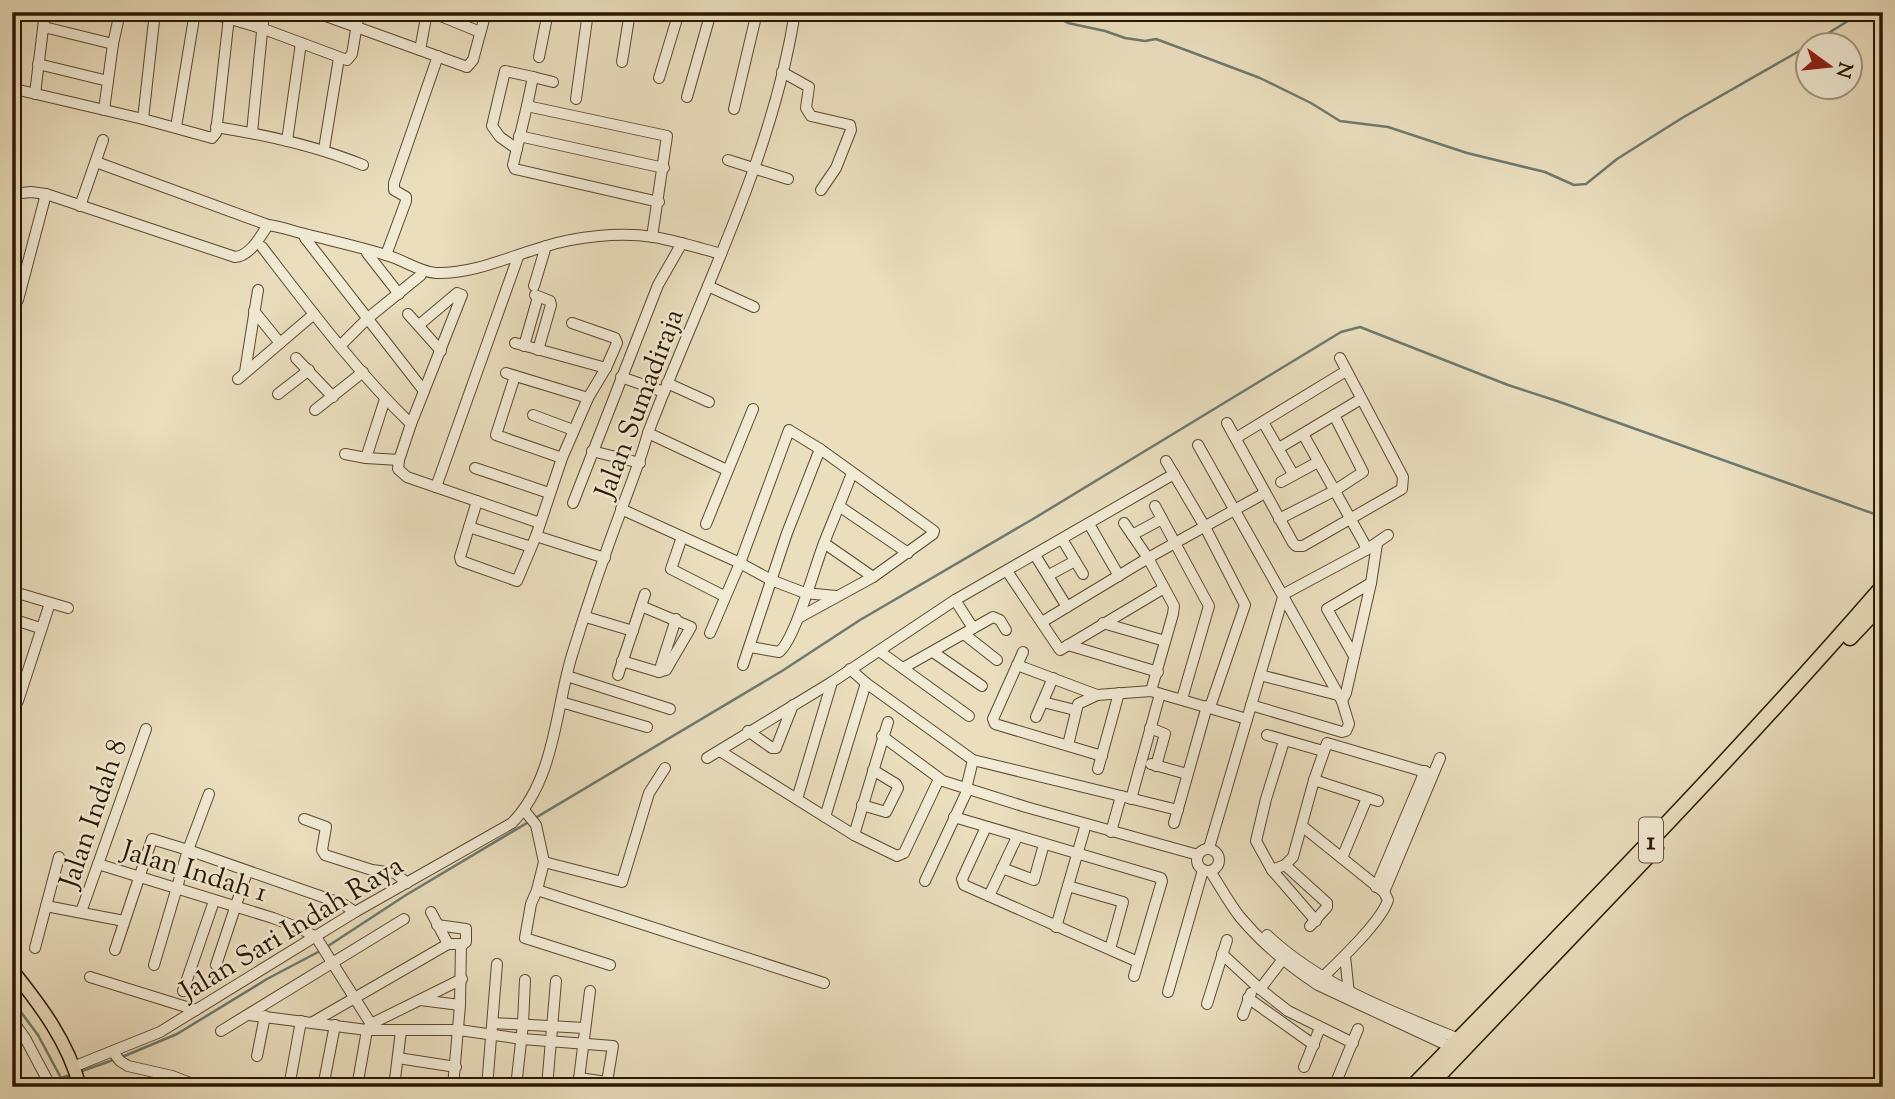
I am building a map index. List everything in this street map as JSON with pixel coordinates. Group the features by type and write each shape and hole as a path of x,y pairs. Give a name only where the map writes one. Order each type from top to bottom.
{"highway":[{"name":"1","path":"1412,1087 1708,779 1812,668 1883,586"},
{"name":"1","path":"1427,1087 1634,872 1883,603"}],"main road":[{"path":"12,970 54,1024 77,1077"}],"street":[{"path":"35,94 45,12"},
{"path":"104,110 120,12"},
{"path":"143,119 155,12"},
{"path":"176,127 195,12"},
{"path":"207,12 229,17 347,60 352,54 359,12"},
{"path":"252,132 264,12"},
{"path":"315,12 467,66 471,64 486,12"},
{"path":"421,50 429,12 480,32"},
{"path":"539,57 548,12"},
{"path":"576,99 588,12"},
{"path":"622,62 630,12"},
{"path":"659,78 679,12"},
{"path":"687,97 711,12"},
{"path":"734,109 757,12"},
{"name":"Jalan Sumadiraja","path":"530,817 567,676 621,509 640,463 665,387 721,254 753,168 782,72 795,12"},
{"path":"19,90 212,138 216,127 229,17"},
{"path":"44,27 113,44"},
{"path":"287,141 301,43"},
{"path":"386,255 406,201 406,197 394,190 394,183 438,56"},
{"path":"324,149 339,58"},
{"path":"38,64 107,80"},
{"path":"517,149 500,137 492,126 503,73 505,71 553,82"},
{"path":"782,72 809,87 806,108 811,116 850,125 851,130 836,168 821,190"},
{"path":"533,77 513,165 515,169 659,202"},
{"path":"527,106 664,135 668,139 652,237"},
{"path":"12,124 16,131 12,142"},
{"path":"216,127 252,132 324,149 363,164"},
{"path":"519,136 664,167"},
{"path":"80,206 103,140"},
{"path":"728,160 788,179"},
{"path":"96,162 268,225 386,255 425,272 457,273 518,257 546,246 607,237 652,237 721,254"},
{"path":"12,194 46,194 235,257 242,256 252,247 268,225"},
{"path":"18,300 46,194"},
{"path":"305,238 424,391"},
{"path":"573,503 658,285 682,243"},
{"path":"546,246 536,293 519,345 606,368"},
{"path":"262,247 385,399 411,424"},
{"path":"367,253 399,294"},
{"path":"436,487 518,257"},
{"path":"341,345 368,318 421,275"},
{"path":"708,286 754,307"},
{"path":"258,290 241,376 314,314"},
{"path":"419,325 457,293 462,295 411,424 398,468 407,477 540,523"},
{"path":"536,293 550,301 551,305 538,350"},
{"path":"254,312 280,343"},
{"path":"408,314 441,351"},
{"path":"477,501 461,561 515,580 521,577 573,430 606,368 617,340 572,323"},
{"path":"296,358 333,397"},
{"path":"1227,423 1293,543 1302,546 1402,489 1403,477 1340,358"},
{"path":"278,394 309,370"},
{"path":"1236,438 1346,371"},
{"path":"314,410 363,372"},
{"path":"562,458 496,435 511,374 588,398"},
{"path":"621,377 709,401"},
{"path":"366,458 385,399"},
{"path":"1279,448 1361,399"},
{"path":"706,524 754,409"},
{"path":"533,415 573,430"},
{"path":"1279,519 1334,491 1363,472 1334,415"},
{"path":"1263,422 1293,474"},
{"path":"710,633 740,563 787,431 790,430 934,530 933,534 873,577 800,617"},
{"path":"648,433 727,470"},
{"path":"1303,434 1366,550"},
{"path":"1198,444 1340,698 1349,720 1348,729 1342,732 1251,705"},
{"path":"743,665 771,580 820,449"},
{"path":"592,451 640,463"},
{"path":"345,454 399,460"},
{"path":"1166,461 1205,527 1245,605 1208,706 1174,824"},
{"path":"1281,482 1318,462"},
{"path":"475,468 549,493"},
{"path":"750,647 779,652 782,650 800,617 805,593 852,473"},
{"path":"707,758 832,682 955,600 1174,474"},
{"path":"1042,622 1148,558 1265,493"},
{"path":"839,506 908,553"},
{"path":"1155,506 1209,606 1182,699"},
{"path":"621,509 740,563 771,580 805,593 836,596"},
{"path":"1132,535 1162,519"},
{"path":"1111,831 1141,762 1150,729 1158,672 1174,610 1148,558 1124,523"},
{"path":"1089,524 1119,576"},
{"path":"469,527 531,547"},
{"path":"1209,848 1284,594 1377,544 1388,535"},
{"path":"536,536 605,558"},
{"path":"682,537 671,569 724,596"},
{"path":"1062,539 1083,573"},
{"path":"824,543 873,577"},
{"path":"1340,698 1354,656 1377,544"},
{"path":"1035,555 1067,607"},
{"path":"1049,575 1075,561"},
{"path":"1007,571 1060,650 1164,588"},
{"path":"1354,656 1327,609 1371,583"},
{"path":"14,592 68,608"},
{"path":"618,675 645,594"},
{"path":"955,600 969,631 997,660"},
{"path":"12,702 18,701 50,603"},
{"path":"622,661 659,672 669,667 691,627 641,606"},
{"path":"586,617 633,631"},
{"path":"903,667 993,617 1000,620 1006,630"},
{"path":"12,619 40,628"},
{"path":"659,672 676,619"},
{"path":"1103,623 1165,641"},
{"path":"1068,645 1158,672"},
{"path":"879,651 969,716"},
{"path":"933,652 982,686"},
{"path":"1023,652 993,719 995,724 1102,756"},
{"path":"1017,665 1097,695"},
{"path":"850,669 973,760 1178,810"},
{"path":"1260,675 1340,698"},
{"path":"567,676 670,709"},
{"path":"1036,717 1053,678"},
{"path":"797,799 832,682"},
{"path":"825,817 866,683"},
{"path":"1068,745 1075,710 1080,701 1097,695 1155,692 1247,719"},
{"path":"1098,769 1118,693"},
{"path":"561,702 648,727"},
{"path":"1043,702 1075,710"},
{"path":"748,731 776,748 793,704"},
{"path":"854,835 888,722"},
{"name":"Jalan Indah 8","path":"81,912 146,729"},
{"path":"1150,729 1165,734 1156,766"},
{"path":"1267,735 1323,751"},
{"path":"882,737 939,779 1198,855"},
{"path":"1284,741 1256,841 1272,870 1313,924 1327,907 1327,903 1285,865"},
{"path":"1272,870 1285,865 1293,857 1327,743 1429,772"},
{"path":"720,751 854,835 901,856 939,779"},
{"path":"1380,889 1429,772 1440,758"},
{"path":"925,881 967,789 973,760"},
{"path":"1141,762 1187,774"},
{"path":"544,862 622,882 649,793 665,768"},
{"path":"862,805 886,812 898,788 897,784 873,770"},
{"path":"1314,780 1378,801"},
{"path":"154,965 188,850 209,794"},
{"path":"1342,858 1367,798"},
{"path":"530,817 544,862 531,904 525,938 610,965"},
{"name":"Jalan Sari Indah Raya","path":"77,1077 160,1032 317,939 355,912 512,823 530,817"},
{"path":"954,817 1162,879 1134,976"},
{"path":"304,819 326,827 323,850 325,855 372,870 395,873 407,883"},
{"path":"1056,926 1086,824"},
{"path":"1302,826 1387,896 1387,905 1345,956 1322,978"},
{"path":"986,827 962,882 1139,962"},
{"path":"989,896 1017,837"},
{"path":"115,950 153,839 343,904 355,912"},
{"path":"1002,868 1034,880 1044,844"},
{"path":"1168,992 1210,870 1219,862 1219,855 1209,848 1202,849 1198,855 1198,865 1210,870 1285,956 1318,985 1349,995 1455,1043"},
{"path":"35,948 59,856"},
{"name":"Jalan Indah 1","path":"98,864 176,890 236,906 299,928 317,939"},
{"path":"216,965 247,872"},
{"path":"1068,886 1123,901 1110,949"},
{"path":"537,890 824,983"},
{"path":"183,991 214,901"},
{"path":"46,906 124,921"},
{"path":"430,912 448,944"},
{"path":"221,1031 249,1015 329,959 404,919"},
{"path":"437,925 466,929 466,942 462,945 459,1030 453,1087"},
{"path":"317,939 354,997 369,1027 356,1087"},
{"path":"1207,1004 1227,940"},
{"path":"313,1022 448,944 462,945"},
{"path":"1222,954 1288,1011 1353,1043"},
{"path":"1285,956 1349,995"},
{"path":"1243,1015 1248,998 1285,956"},
{"path":"1345,956 1349,995"},
{"path":"487,1087 497,964"},
{"path":"90,977 196,1010"},
{"path":"369,1027 462,979"},
{"path":"516,1087 525,980"},
{"path":"547,1087 556,981"},
{"path":"249,1015 401,1031 459,1030 522,1039 553,1040 583,1043 610,1044 614,1048 607,1082 579,1082 583,1043 590,991"},
{"path":"1248,998 1314,1045"},
{"path":"420,1000 460,1005"},
{"path":"257,1056 265,1016"},
{"path":"12,1020 49,1083"},
{"path":"289,1087 301,1021"},
{"path":"493,1023 585,1028"},
{"path":"323,1087 335,1025"},
{"path":"1304,1067 1320,1028"},
{"path":"1334,1087 1358,1029"},
{"path":"394,1087 401,1031"},
{"path":"117,1056 128,1066 172,1076 201,1087"},
{"path":"398,1058 456,1067"},
{"path":"33,1087 77,1077"}],"waterway":[{"path":"1047,12 1068,23 1125,38 1145,41 1156,39 1191,52 1260,78 1311,103 1340,121 1388,127 1467,153 1545,172 1574,185 1586,184 1617,159 1682,118 1794,54"},
{"path":"1830,32 1862,12"},
{"path":"325,948 406,895 1341,332 1360,327 1508,385 1883,517"},
{"path":"122,1057 177,1034 267,979 320,951"},
{"path":"12,1000 38,1035 61,1078 73,1074"},
{"path":"79,1072 116,1059"}]}
